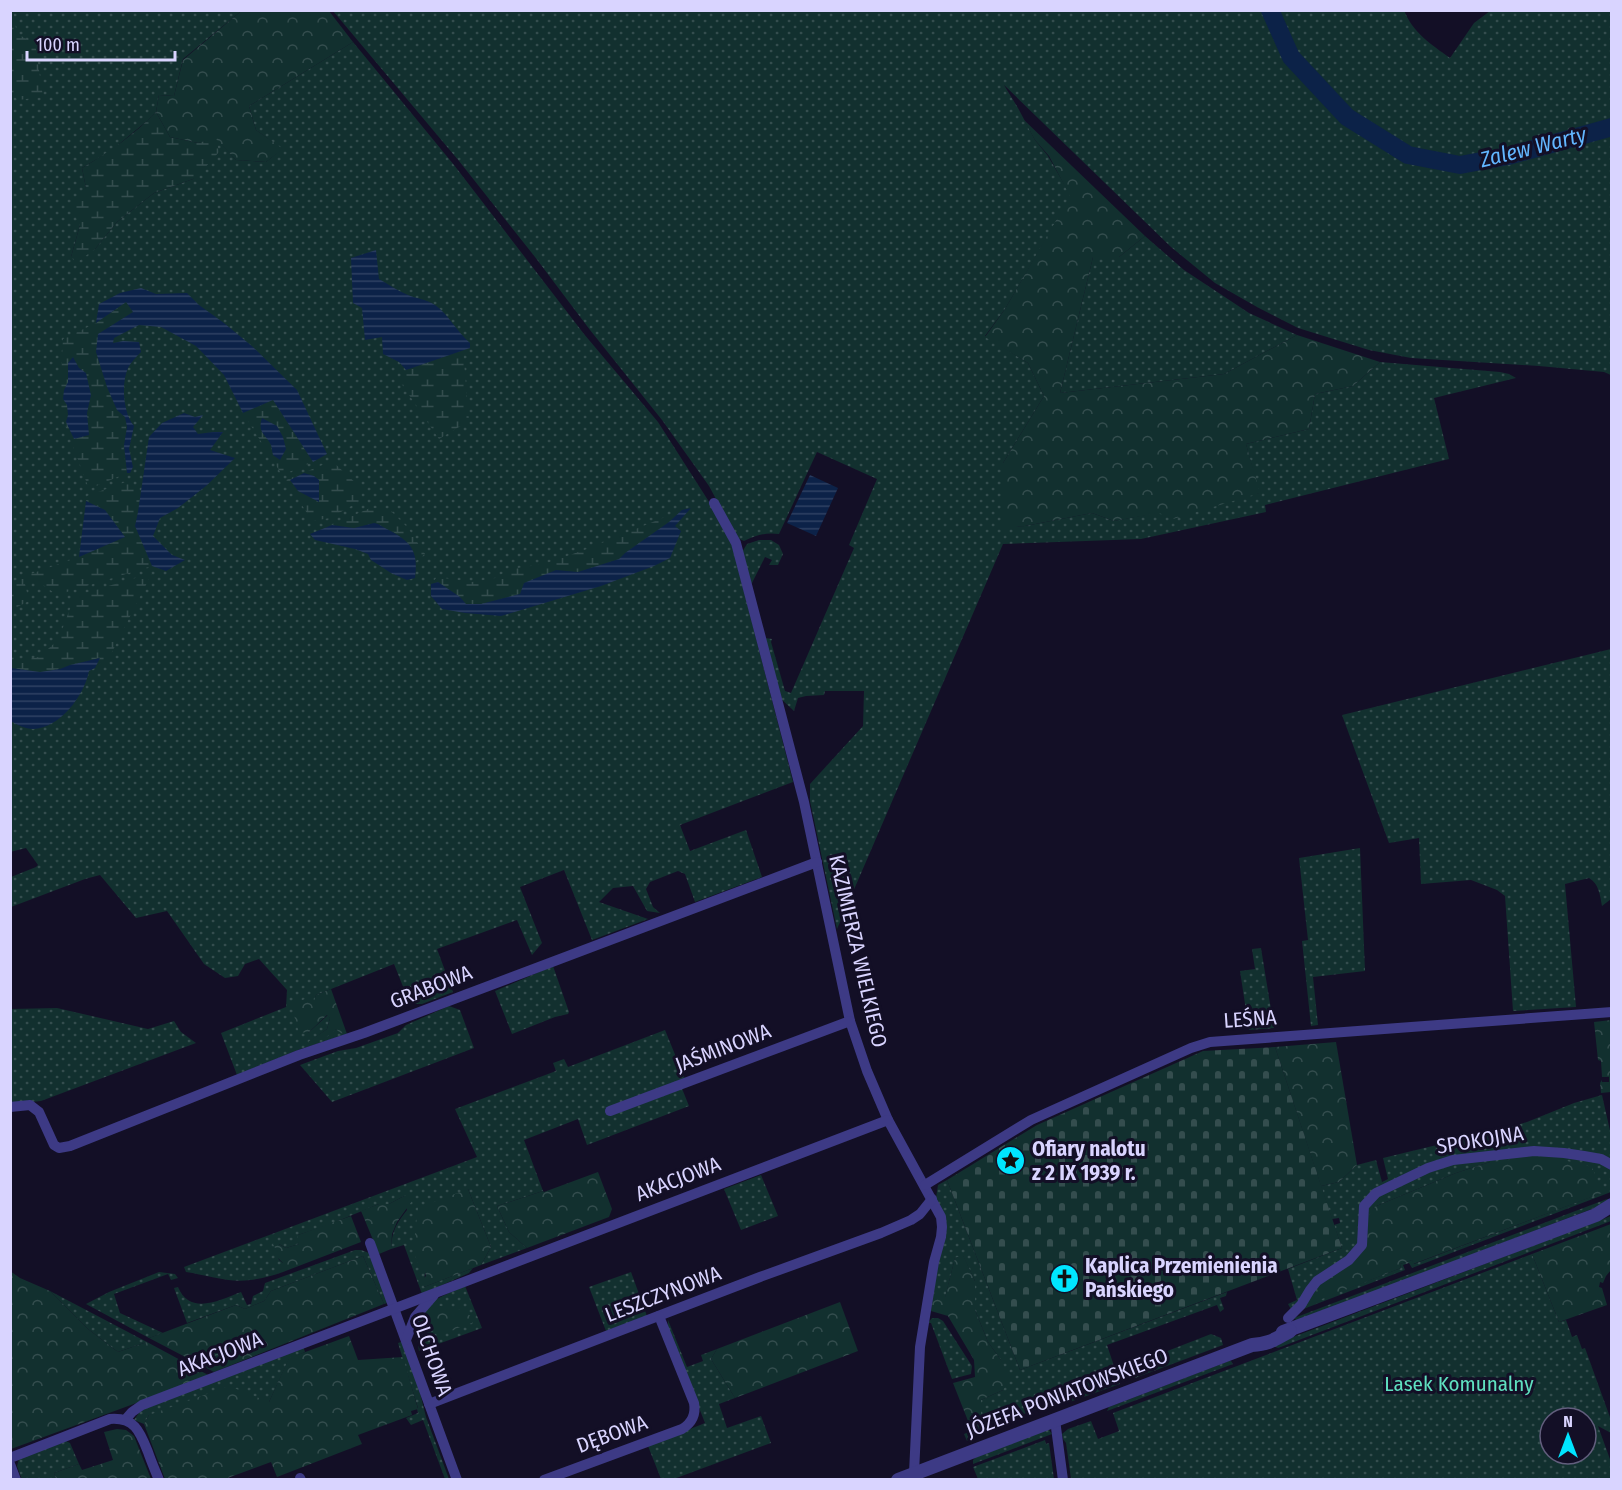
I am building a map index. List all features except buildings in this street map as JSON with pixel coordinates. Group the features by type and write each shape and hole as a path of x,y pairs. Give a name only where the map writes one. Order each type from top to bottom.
{"street":[{"name":"KAZIMIERZA WIELKIEGO","path":"714,503 736,543 804,802 850,1021 867,1071 888,1120 925,1185 940,1217 941,1237 934,1262 920,1347 914,1473"},
{"name":"GRABOWA","path":"10,1107 30,1105 39,1112 54,1145 59,1148 70,1146 299,1055 364,1033 817,862"},
{"name":"LEŚNA","path":"925,1185 1031,1120 1210,1042 1611,1012"},
{"name":"JAŚMINOWA","path":"610,1111 850,1021"},
{"name":"AKACJOWA","path":"10,1458 110,1419 125,1420 142,1405 888,1120"},
{"name":"SPOKOJNA","path":"1289,1324 1317,1281 1349,1260 1362,1245 1364,1206 1377,1193 1413,1175 1453,1160 1534,1151 1601,1159 1611,1165"},
{"name":"LESZCZYNOWA","path":"429,1404 881,1233 912,1220 932,1199"},
{"name":"JÓZEFA PONIATOWSKIEGO","path":"1596,1215 1611,1205"},
{"name":"JÓZEFA PONIATOWSKIEGO","path":"898,1479 1251,1345 1289,1324 1596,1215 1611,1213"},
{"name":"LESZCZYNOWA","path":"912,1220 940,1217"},
{"name":"OLCHOWA","path":"370,1244 456,1479"},
{"name":"AKACJOWA","path":"406,1340 415,1317 423,1306 432,1296 447,1287"},
{"name":"DĘBOWA","path":"544,1479 682,1429 692,1421 695,1411 694,1403 659,1316"},
{"path":"125,1420 135,1426 140,1433 159,1479"},
{"path":"1055,1420 1063,1479"},
{"path":"10,1464 16,1479"}],"green space":[{"path":"246,10 329,11 353,42 249,106 256,130 283,149 266,162 236,160 216,139 198,143 170,137 156,112 159,95 174,96 183,60 240,12"},
{"path":"1404,10 1417,31 1450,58 1474,23 1490,11 1611,11 1611,375 1604,372 1539,366 1411,358 1369,350 1298,328 1215,283 1171,247 1004,85 1035,140 1048,156 1071,196 1005,309 985,336 1028,363 1044,396 1003,463 1003,527 1025,526 1092,513 1114,521 1259,493 1246,444 1309,429 1315,394 1353,386 1380,362 1500,372 1516,378 1434,398 1449,459 1265,505 1266,512 1141,539 1003,544 837,929 810,801 810,784 863,726 864,691 825,691 824,695 798,698 794,711 779,697 742,552 747,544 759,540 771,540 779,545 783,554 778,565 769,565 772,560 765,557 751,585 765,638 772,639 785,691 791,693 854,548 849,545 877,479 817,452 779,534 762,534 744,541 737,538 709,486 662,420 459,161 333,11"},
{"path":"10,11 13,11 17,34 35,43 43,97 18,100 11,93"},
{"path":"11,11 246,11 240,12 183,59 174,96 159,95 156,112 147,121 112,150 82,168 86,188 80,225 71,257 95,249 117,222 154,193 193,179 216,138 236,160 266,162 282,149 256,130 249,106 353,42 454,165 584,334 658,422 729,533 793,782 680,825 690,851 746,830 762,877 695,902 685,874 678,871 650,882 646,889 653,907 660,913 647,911 633,886 613,888 599,902 648,919 592,940 564,870 520,887 542,943 532,955 517,920 437,949 453,992 422,1004 410,1004 394,964 316,995 308,1033 328,1015 330,1018 327,1029 309,1042 336,1029 347,1034 298,1050 237,1075 221,1033 286,1007 287,990 259,959 245,964 238,976 225,978 204,964 167,911 136,918 100,875 11,907 11,877 38,865 26,848 10,852"},
{"path":"156,112 170,137 198,143 216,138 219,152 193,179 154,193 117,222 95,249 76,263 71,257 80,225 71,208 86,188 82,168 121,143"},
{"path":"1024,120 1145,236 1119,257 1093,257 1060,393 1224,374 1297,335 1380,362 1353,386 1315,394 1309,429 1246,444 1260,493 1173,519 1159,513 1114,521 1092,513 1003,528 1003,463 1044,396 1028,363 985,337 1005,309 1070,196 1049,156 1035,140"},
{"path":"1145,236 1184,270 1249,313 1297,335 1224,374 1060,393 1093,257 1119,257"},
{"path":"127,302 133,312 99,334 117,410 126,422 124,455 127,473 89,489 59,409 63,339 96,323"},
{"path":"463,350 469,421 439,439 401,383 406,370"},
{"path":"273,400 313,462 282,475 243,413"},
{"path":"332,461 360,487 362,500 330,518 312,521 286,480"},
{"path":"131,480 140,499 138,512 145,548 152,566 57,595 32,577 25,584 29,601 11,610 11,583 125,537 105,510 86,501 87,496"},
{"path":"370,508 389,509 408,528 425,554 416,561 407,542 378,524 354,528 332,525"},
{"path":"682,510 619,559 578,572 556,571 524,583 520,594 481,604 466,604 460,597 431,584 437,577 472,582 495,578 511,569 544,564"},
{"path":"152,573 109,658 95,668 99,658 40,672 11,668 10,651 21,660 39,657 58,640 75,596"},
{"path":"1611,649 1611,899 1602,906 1597,887 1589,878 1565,884 1576,1007 1513,1011 1505,896 1497,890 1471,880 1421,884 1419,838 1389,843 1342,715"},
{"path":"1360,848 1365,971 1313,977 1318,1025 1311,1026 1302,941 1308,940 1299,858"},
{"path":"1261,948 1274,1028 1249,1030 1240,971 1255,969 1252,949"},
{"path":"553,966 568,1014 512,1034 495,991"},
{"path":"331,989 347,1034 340,1033 336,1029 324,1039 310,1043 308,1042 327,1029 330,1018 327,1015 308,1033 299,1032 293,1004 305,999 313,1004 316,995"},
{"path":"449,1006 460,1010 474,1048 332,1102 300,1065 398,1033 406,1025"},
{"path":"57,1008 148,1029 174,1021 181,1032 196,1043 41,1101 11,1104 11,1009"},
{"path":"1611,1020 1611,1092 1601,1093 1600,1083 1602,1080 1602,1082 1609,1082 1609,1077 1602,1077 1594,1022"},
{"path":"665,1030 685,1079 679,1081 689,1106 587,1145 578,1119 524,1140 543,1191 497,1206 509,1232 527,1248 481,1265 491,1247 468,1189 425,1272 424,1287 473,1268 469,1273 422,1294 404,1245 391,1249 395,1228 407,1210 404,1196 389,1204 379,1204 298,1235 299,1244 286,1248 279,1244 276,1250 279,1260 283,1263 283,1272 242,1281 186,1272 184,1267 477,1157 455,1109 556,1071 553,1063 564,1059 568,1067"},
{"path":"1336,1042 1357,1165 1339,1182 1321,1186 1275,1047"},
{"path":"1275,1047 1342,1248 1020,1370 947,1180 1037,1125 1203,1051"},
{"path":"1602,1095 1611,1135 1611,1192 1412,1268 1409,1263 1403,1265 1405,1270 1293,1313 1288,1304 1297,1300 1288,1269 1342,1248 1334,1225 1340,1223 1339,1218 1332,1219 1321,1186 1339,1182 1357,1165 1376,1160 1382,1182 1388,1179 1383,1158 1507,1128","holes":["1490,1162 1601,1193 1414,1264 1412,1260 1400,1264 1401,1268 1304,1305 1351,1264 1374,1207 1456,1173"]},
{"path":"1528,1158 1559,1159 1592,1167 1602,1193 1413,1264 1412,1260 1400,1264 1401,1268 1304,1306 1319,1285 1351,1264 1367,1219 1374,1207 1456,1173 1490,1162"},
{"path":"598,1172 612,1209 609,1217 527,1248 509,1232 497,1206"},
{"path":"761,1175 778,1216 741,1230 724,1189"},
{"path":"947,1180 1020,1370 1227,1292 1226,1296 1220,1298 1224,1309 1220,1312 1217,1305 1107,1345 1120,1384 1067,1403 1048,1405 1044,1397 1033,1401 1037,1409 998,1424 997,1422 984,1426 985,1429 967,1441 964,1434 981,1427 981,1400 1003,1390 1001,1360 988,1342 975,1310 975,1281 963,1256 955,1258 945,1298 932,1297 941,1250 936,1198 938,1185"},
{"path":"468,1189 491,1247 481,1265 424,1287 422,1280 426,1276 425,1272 421,1271 413,1250 418,1208"},
{"path":"404,1196 410,1196 412,1201 397,1222 392,1234 391,1249 379,1254 361,1211 379,1204 389,1204"},
{"path":"1607,1199 1610,1202 1297,1321 1294,1318"},
{"path":"351,1216 361,1242 283,1272 283,1263 276,1256 273,1244 275,1242 286,1248 299,1244 298,1235"},
{"path":"1611,1216 1611,1221 1278,1348 1272,1345"},
{"path":"1611,1224 1611,1270 1603,1283 1600,1282 1599,1287 1602,1288 1607,1305 1559,1322 1532,1254"},
{"path":"355,1250 369,1253 391,1302 384,1304 363,1256 271,1291 264,1301 245,1309 236,1305 187,1323 174,1288 178,1287 183,1296 198,1303 215,1302 241,1292 247,1305 251,1304 253,1296 263,1291 265,1283"},
{"name":"Lasek Komunalny","path":"1532,1254 1559,1322 1566,1320 1572,1337 1577,1335 1582,1349 1585,1348 1611,1420 1611,1433 1598,1426 1611,1462 1611,1479 1071,1479 1066,1443 1062,1434 1068,1429 1091,1421 1098,1439 1119,1431 1113,1413"},
{"path":"963,1255 975,1281 975,1310 988,1342 1001,1360 1010,1380 1003,1390 981,1400 981,1428 972,1431 953,1383 975,1377 974,1360 948,1316 931,1311 932,1297 945,1297 955,1258"},
{"path":"363,1256 384,1304 214,1372 149,1338 236,1305 245,1309 264,1301 271,1291"},
{"path":"10,1271 50,1291 88,1329 118,1352 147,1342 210,1376 11,1449"},
{"path":"159,1272 175,1274 178,1278 171,1280 168,1274 114,1294 120,1313 163,1333 149,1338 86,1304 109,1292"},
{"path":"631,1272 647,1316 606,1331 589,1287"},
{"path":"465,1286 482,1328 419,1351 417,1336 421,1315 426,1308 442,1296"},
{"path":"50,1291 147,1342 118,1352 88,1329"},
{"path":"840,1302 858,1351 735,1398 711,1359 717,1349"},
{"path":"429,1304 462,1310 472,1317 472,1323 446,1332 427,1335 423,1309"},
{"path":"932,1318 943,1321 972,1366 971,1374 952,1379 931,1323 928,1323"},
{"path":"668,1320 687,1367 703,1361 701,1355 717,1349 711,1359 735,1398 719,1404 727,1428 761,1416 771,1443 671,1480 661,1479 648,1446 705,1423 674,1344"},
{"path":"1211,1334 1221,1338 1223,1345 1135,1378 1133,1375 1134,1364"},
{"path":"349,1336 358,1360 403,1357 418,1409 411,1411 412,1415 358,1435 362,1444 277,1477 271,1462 225,1479 165,1479 144,1424 149,1415 229,1386 269,1402 289,1358"},
{"path":"404,1341 426,1417 449,1479 445,1479 423,1420 411,1425 406,1418 418,1413 418,1408 398,1343"},
{"path":"303,1346 305,1352 289,1359 269,1402 149,1415 144,1424 134,1420 141,1410"},
{"path":"1229,1361 1233,1364 1107,1411 1109,1407"},
{"path":"117,1429 126,1430 134,1436 151,1479 56,1479 54,1473 79,1464 82,1470 113,1460 104,1432"},
{"path":"1046,1430 1052,1434 973,1464 976,1457"},
{"path":"64,1440 70,1443 79,1464 54,1473 56,1479 22,1480 17,1466 19,1459"},
{"path":"1045,1440 1046,1444 1049,1443 1054,1479 978,1479 973,1467"}],"water":[{"path":"376,250 379,279 404,293 435,305 470,343 470,348 406,370 399,362 383,354 382,337 365,340 362,308 353,303 351,258"},
{"path":"141,288 156,294 187,293 253,347 297,390 327,454 313,462 273,400 243,413 224,375 196,346 161,327 139,325 114,338 113,343 139,342 141,352 129,366 124,382 125,406 134,426 129,449 133,467 130,473 127,473 124,445 127,427 125,417 117,410 96,352 98,334 133,312 126,302 96,323 99,304 120,293"},
{"path":"73,357 79,368 86,373 91,395 87,413 89,435 74,439 66,422 67,405 63,399 68,382 68,363"},
{"path":"184,413 195,417 203,415 193,427 198,434 223,432 210,450 235,458 206,486 178,508 160,518 153,536 172,555 185,560 166,571 152,566 135,526 149,437 162,423"},
{"path":"262,418 277,426 283,437 286,449 280,460 273,455 271,445 261,430"},
{"path":"304,473 319,480 319,502 298,491 290,480"},
{"path":"810,475 838,488 816,536 787,523"},
{"path":"86,501 105,510 125,537 79,557"},
{"path":"691,508 675,526 681,531 670,558 601,586 501,616 442,609 431,596 431,584 438,582 466,604 481,604 520,594 524,583 556,570 578,572 619,559 682,510"},
{"path":"374,523 402,538 412,549 416,566 415,578 407,580 371,560 368,554 315,540 310,534 332,525 354,528"},
{"path":"100,658 95,668 89,671 76,700 61,717 43,727 33,729 11,721 11,668 40,672"}],"waterway":[{"name":"Zalew Warty","path":"1270,10 1291,57 1347,117 1408,155 1460,165 1508,156 1612,127"}],"place":[{"name":"Ofiary nalotu z 2 IX 1939 r.","path":"1011,1161"},
{"name":"Kaplica Przemienienia Pańskiego","path":"1064,1278"}]}
